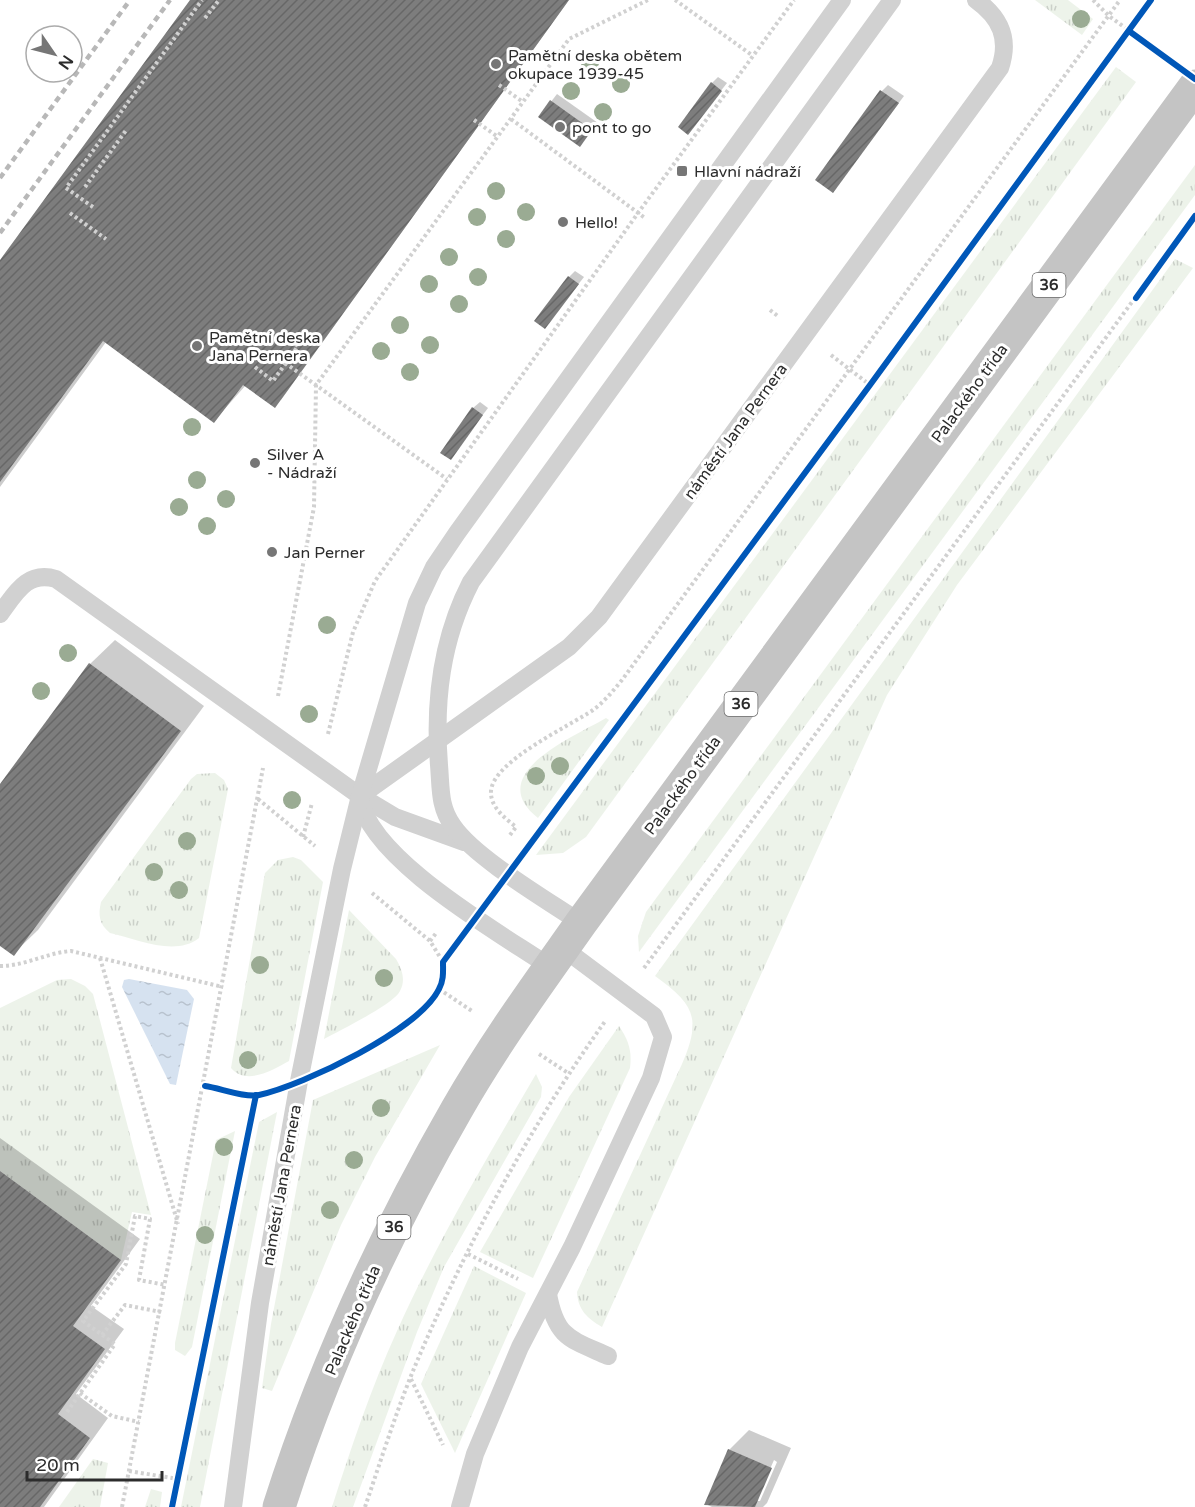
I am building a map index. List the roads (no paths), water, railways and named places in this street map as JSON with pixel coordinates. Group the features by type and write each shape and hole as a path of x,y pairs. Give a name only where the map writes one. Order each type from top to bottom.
{"main road":[{"name":"Palackého třída","path":"279,1507 364,1288 412,1190 474,1081 565,946 1195,86"}],"lane":[{"name":"náměstí Jana Pernera","path":"233,1507 268,1256 308,1036 342,869 360,796 417,603 434,567 843,0"},
{"path":"460,1507 475,1454 520,1347 548,1294 651,1078 662,1045 658,1022 626,993 565,946 490,860 454,828 442,805 436,742 444,651 471,582 892,0"},
{"name":"náměstí Jana Pernera","path":"360,796 569,647 599,617 992,81 1005,53 1005,39 1001,26 976,0"},
{"path":"0,615 27,581 45,575 56,579 270,734 360,796 394,817 475,849"},
{"path":"360,796 368,821 391,851 477,917 565,946"},
{"path":"548,1294 552,1317 559,1329 574,1341 608,1356"}],"water":[{"path":"124,980 187,990 194,999 176,1085 170,1084 122,987"}],"railway":[{"path":"0,178 130,0"},
{"path":"0,233 170,0"}],"place":[{"name":"Pamětní deska obětem okupace 1939-45","path":"496,64"},
{"name":"pont to go","path":"560,127"},
{"name":"Hlavní nádraží","path":"682,171"},
{"name":"Hello!","path":"563,222"},
{"name":"Pamětní deska Jana Pernera","path":"197,346"},
{"name":"Silver A - Nádraží","path":"255,463"},
{"name":"Jan Perner","path":"272,552"}]}
